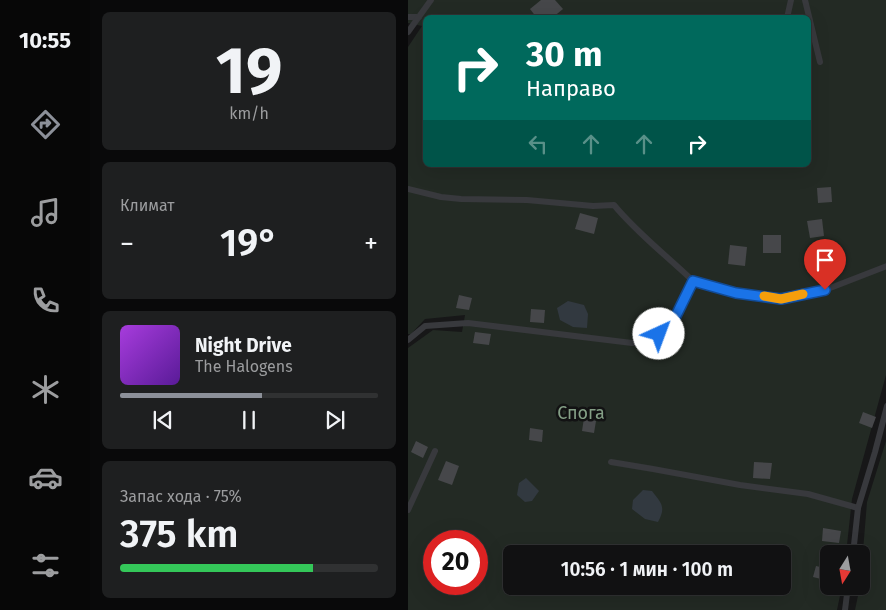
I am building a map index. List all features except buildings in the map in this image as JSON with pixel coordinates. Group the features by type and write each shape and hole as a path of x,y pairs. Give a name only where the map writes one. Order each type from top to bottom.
{"lane":[{"path":"408,32 432,0"},
{"path":"788,15 791,0"},
{"path":"805,0 809,15"},
{"path":"408,17 418,17"},
{"path":"811,25 820,62"},
{"path":"408,189 441,197 460,199 528,200 593,206 614,205 630,224 693,281 736,293 781,299 825,290 886,266"},
{"path":"408,340 424,326 468,323 632,343 648,343 671,326 693,281"},
{"path":"854,545 858,508 875,452 886,406"},
{"path":"408,510 435,451"},
{"path":"611,462 740,485 808,494 858,508"},
{"path":"845,610 847,595"}],"green space":[{"name":"Спога","path":"408,0 886,0 886,375 852,499 847,545 820,545 820,595 840,595 837,610 408,610 408,348 433,330 462,332 465,315 425,319 411,334 408,334 408,47 422,26 408,23"},
{"path":"886,441 886,610 855,610 858,595 870,595 870,545 863,545 867,502"}],"shaded area":[{"path":"568,301 584,305 588,314 587,328 573,327 560,320 557,308"},
{"path":"526,478 539,491 532,501 525,502 517,495 519,483"},
{"path":"643,490 652,491 662,506 662,513 658,522 645,519 632,509 633,500"}],"slow traffic":[{"path":"764,296 781,299 803,294"}],"route":[{"path":"659,334 671,326 693,281 736,293 781,299 825,290"}]}
